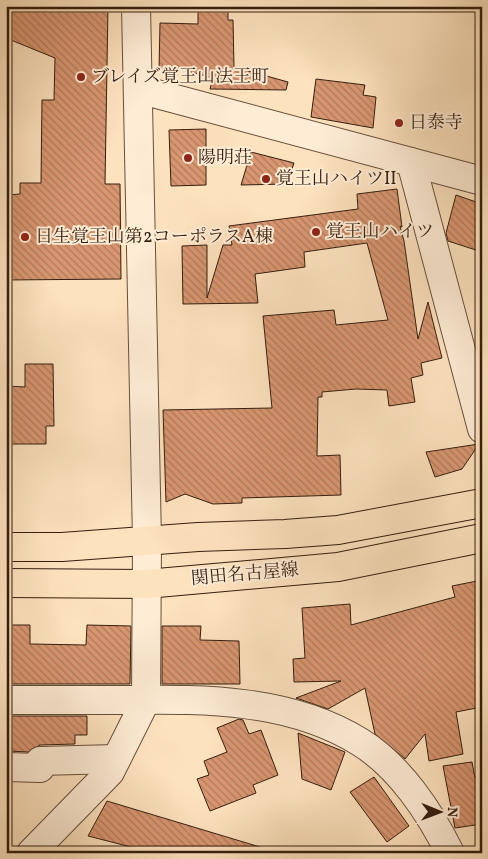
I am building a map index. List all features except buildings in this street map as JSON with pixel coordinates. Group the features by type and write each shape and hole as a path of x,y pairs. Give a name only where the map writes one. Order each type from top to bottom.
{"main road":[{"name":"関田名古屋線","path":"6,547 62,548 338,530 482,503"},
{"name":"関田名古屋線","path":"6,583 146,584 338,567 482,538"}],"street":[{"path":"31,853 110,772 146,700 147,542 136,6"},
{"path":"138,89 482,181"},
{"path":"411,162 482,430"},
{"path":"6,700 234,702 263,707 327,726 360,743 398,774 440,833 450,853"},
{"path":"6,767 40,768 40,760 116,760"}],"place":[{"name":"ブレイズ覚王山法王町","path":"81,77"},
{"name":"日泰寺","path":"399,123"},
{"name":"陽明荘","path":"188,158"},
{"name":"覚王山ハイツII","path":"266,179"},
{"name":"覚王山ハイツ","path":"316,232"},
{"name":"日生覚王山第2コーポラスA棟","path":"25,237"}]}
